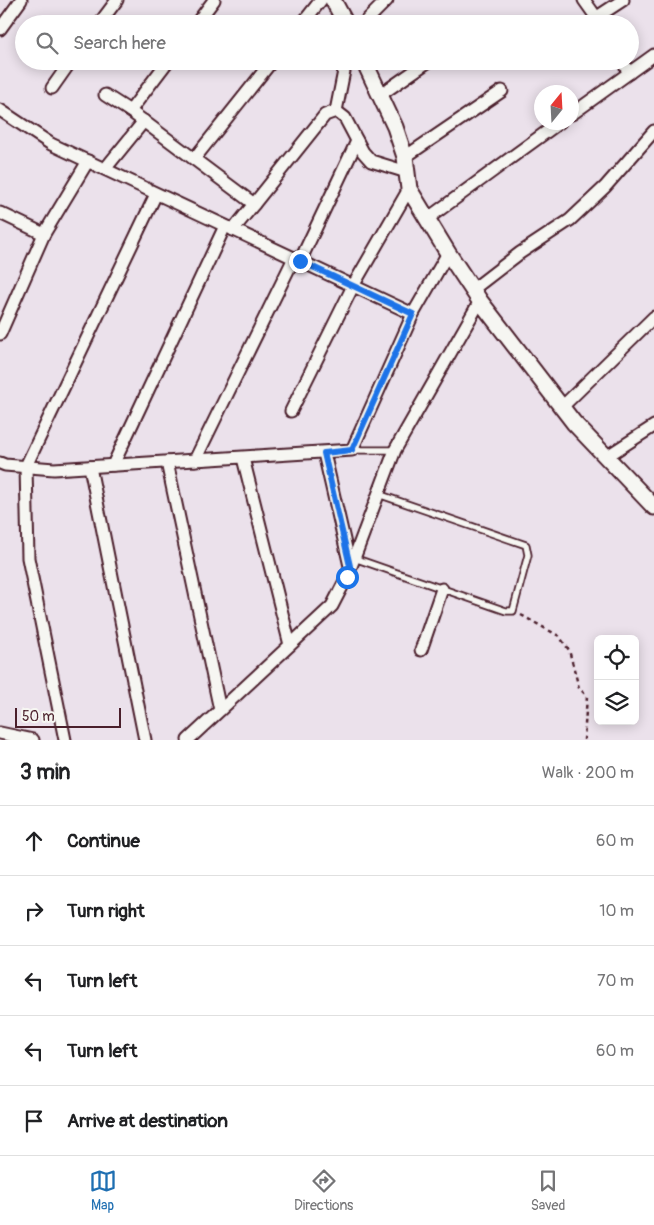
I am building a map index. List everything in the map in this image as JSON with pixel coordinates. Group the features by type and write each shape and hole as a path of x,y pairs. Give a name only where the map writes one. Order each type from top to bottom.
{"street":[{"path":"0,29 21,0"},
{"path":"106,15 117,0"},
{"path":"203,15 214,0"},
{"path":"309,15 321,0"},
{"path":"333,0 341,15"},
{"path":"371,15 387,0"},
{"path":"584,0 595,15"},
{"path":"605,15 623,0"},
{"path":"639,66 654,55"},
{"path":"52,88 65,70"},
{"path":"130,111 161,70"},
{"path":"194,159 265,70"},
{"path":"336,111 344,70"},
{"path":"368,70 395,127 406,164 409,189 448,253 476,295 574,423 654,507"},
{"path":"380,95 416,70"},
{"path":"579,109 633,70"},
{"path":"336,111 345,118 363,152 371,161 406,164 502,91"},
{"path":"105,95 144,121 254,204"},
{"path":"0,110 51,144 413,314"},
{"path":"113,465 229,228 254,204 325,115 336,111"},
{"path":"105,169 144,121"},
{"path":"427,218 549,130"},
{"path":"188,740 332,606 352,562 395,450 476,295 520,253 570,220 605,187 654,131"},
{"path":"196,460 357,141"},
{"path":"0,334 44,234 88,161"},
{"path":"291,411 353,286 409,189"},
{"path":"64,740 28,558 26,466 156,194"},
{"path":"0,214 44,234"},
{"path":"0,463 54,469 352,450 413,314 448,253"},
{"path":"562,407 654,317"},
{"path":"606,457 654,426"},
{"path":"324,453 352,562"},
{"path":"243,458 290,645"},
{"path":"167,462 220,710"},
{"path":"90,467 144,740"},
{"path":"421,650 442,588"},
{"path":"0,733 33,740"}],"lane":[{"path":"352,450 395,450"},
{"path":"352,562 442,588 506,611 513,610 528,555 526,545 378,494"}],"path":[{"path":"513,610 559,636 569,650 579,688 587,696 584,740"}],"route":[{"path":"300,261 413,314 352,450 324,453 350,566 347,577"}]}
